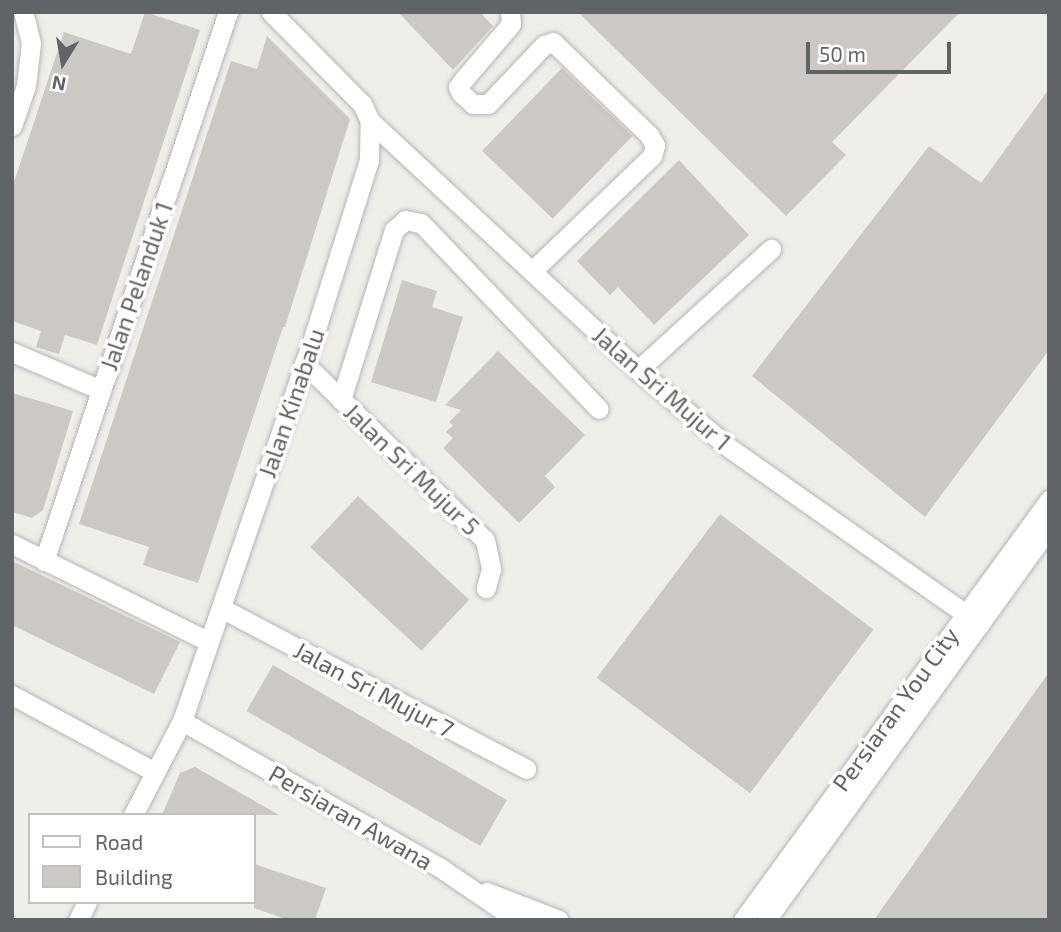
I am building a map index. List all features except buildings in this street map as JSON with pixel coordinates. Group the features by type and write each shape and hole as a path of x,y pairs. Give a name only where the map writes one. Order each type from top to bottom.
{"street":[{"path":"12,126 26,86 31,43 23,12"},
{"name":"Jalan Pelanduk 1","path":"44,561 228,12"},
{"path":"271,12 362,104 370,121"},
{"path":"510,12 511,24 458,87 460,93 472,104 488,104 544,45 553,42 649,135 655,145 652,156 532,271"},
{"name":"Jalan Sri Mujur 1","path":"370,121 638,370 728,447 972,618"},
{"name":"Jalan Kinabalu","path":"134,813 181,721 221,608 369,160 370,121"},
{"path":"341,400 394,230 405,220 421,223 599,409"},
{"path":"638,370 771,249"},
{"path":"12,352 101,390"},
{"name":"Jalan Sri Mujur 5","path":"304,363 485,540 491,569 486,588"},
{"name":"Persiaran You City","path":"766,920 1049,500"},
{"name":"Persiaran You City","path":"743,920 972,618 1049,527"},
{"path":"12,544 209,642"},
{"name":"Jalan Sri Mujur 7","path":"221,608 526,769"},
{"path":"12,695 155,772"},
{"name":"Persiaran Awana","path":"181,721 470,886 517,920"},
{"path":"470,886 559,920"},
{"path":"78,920 87,904"}]}
